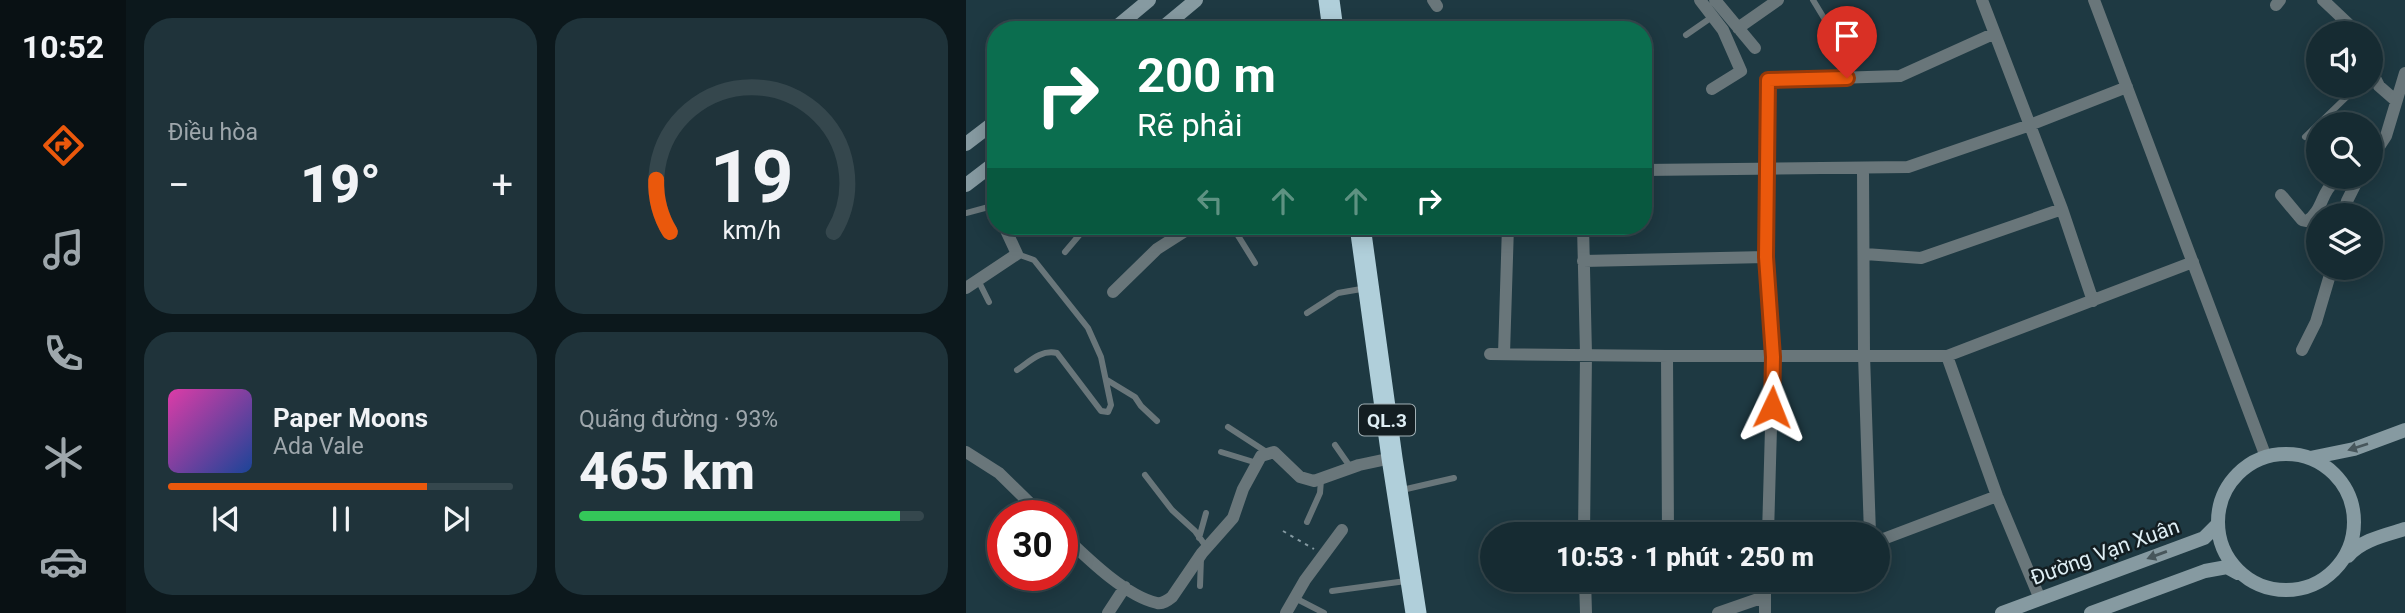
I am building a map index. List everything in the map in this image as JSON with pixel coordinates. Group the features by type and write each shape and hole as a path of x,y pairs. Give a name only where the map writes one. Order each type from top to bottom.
{"highway":[{"path":"1329,0 1332,21"},
{"name":"QL.3","path":"1361,235 1416,613"}],"street":[{"path":"1124,21 1149,0"},
{"path":"1171,21 1196,0"},
{"path":"1700,0 1723,30 1741,71 1712,89"},
{"path":"1715,0 1755,48"},
{"path":"1738,28 1778,0"},
{"path":"1982,0 2062,209 2093,301"},
{"path":"2094,0 2266,457"},
{"path":"2331,2 2348,21"},
{"path":"1768,522 1773,357 1766,257 1768,80 1900,76 1993,34"},
{"path":"2383,141 2405,73"},
{"path":"1652,170 1908,167 2030,125 2126,87"},
{"path":"2383,90 2395,100"},
{"path":"966,145 987,128"},
{"path":"966,185 987,169"},
{"path":"1863,169 1864,355 1870,522"},
{"path":"2281,195 2302,220 2307,221 2313,217 2327,189"},
{"path":"1865,254 1921,258 2062,209"},
{"path":"966,288 1017,254 1008,235"},
{"path":"1112,292 1157,249 1179,235"},
{"path":"1504,354 1508,235"},
{"path":"1583,235 1586,354 1584,522"},
{"path":"1583,261 1766,257"},
{"path":"1490,354 1947,356 2193,262"},
{"path":"2302,350 2316,321 2328,280"},
{"path":"1667,356 1668,522"},
{"path":"1947,356 1997,496 2040,599"},
{"path":"2310,458 2354,449 2405,430"},
{"path":"966,452 999,473 1024,498"},
{"path":"1078,550 1096,567 1125,587 1157,603 1164,603 1172,597 1203,546 1233,519 1243,489 1261,456 1268,453 1279,455 1300,477 1321,480 1351,468 1392,458"},
{"path":"2244,577 2230,562 2221,545 2217,525 2220,503 2230,483 2246,467 2266,457 2288,454 2310,458 2329,469 2343,484 2352,504 2355,525 2350,546 2340,565"},
{"path":"1890,536 1997,496"},
{"name":"Đường Vạn Xuân","path":"2002,613 2204,538 2217,525"},
{"path":"2091,613 2205,571 2227,567 2263,587 2284,591 2305,588 2324,579 2353,550 2379,537 2405,529"},
{"path":"1286,613 1305,580 1342,530"},
{"path":"1108,613 1125,587"},
{"path":"1585,592 1586,613"},
{"path":"1764,592 1765,613"},
{"path":"1718,613 1764,597"}],"lane":[{"path":"1814,0 1830,28"},
{"path":"1686,35 1713,16"},
{"path":"2305,137 2346,98"},
{"path":"966,213 987,207"},
{"path":"1065,251 1079,235"},
{"path":"1238,235 1255,263"},
{"path":"1017,254 1034,260 1088,328 1101,357 1111,405 1108,412 1101,411 1056,354 1048,351 1017,370"},
{"path":"978,280 989,302"},
{"path":"1307,313 1338,293 1368,288"},
{"path":"1107,380 1135,397 1157,421"},
{"path":"1228,428 1268,453"},
{"path":"1335,445 1351,468"},
{"path":"1221,452 1256,463"},
{"path":"1145,475 1203,546"},
{"path":"1397,491 1454,478"},
{"path":"1307,522 1320,493 1321,480"},
{"path":"1200,586 1206,513"},
{"path":"1332,591 1411,580"},
{"path":"1295,598 1324,613"}],"path":[{"path":"1283,531 1324,554"}],"route":[{"path":"1772,407 1773,357 1766,257 1768,80 1847,78"}]}
